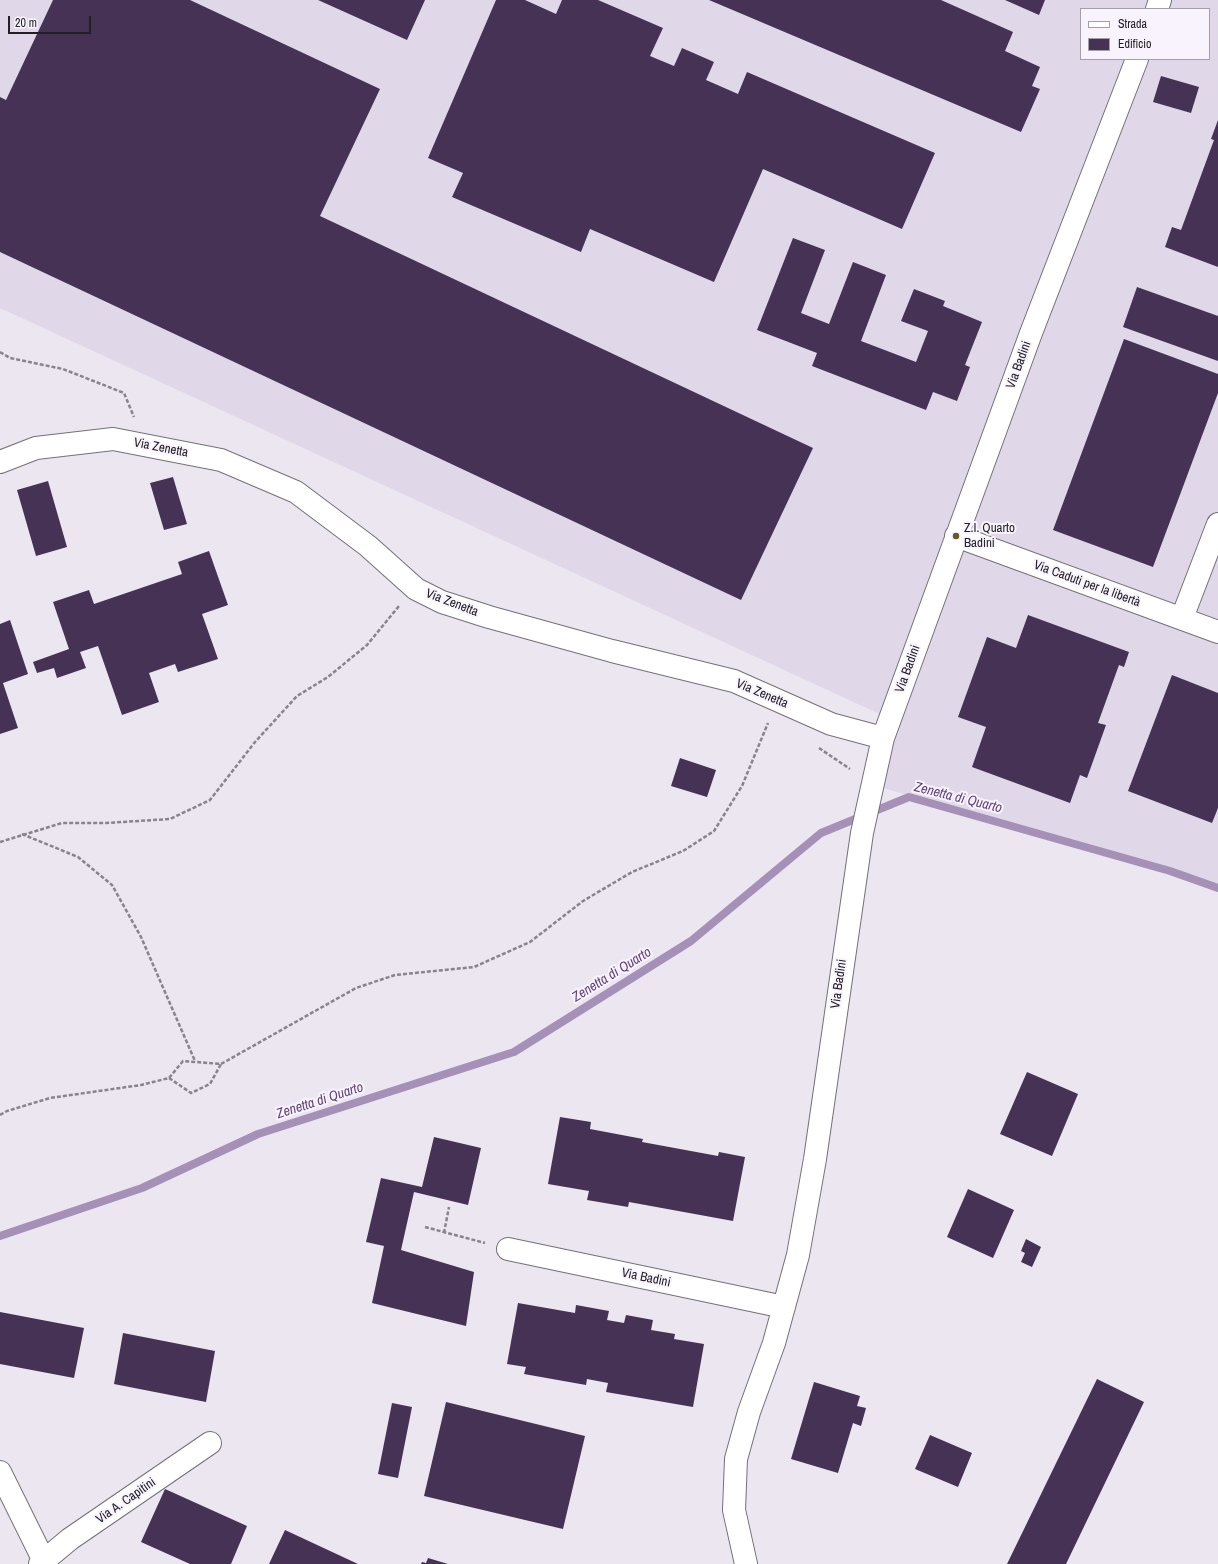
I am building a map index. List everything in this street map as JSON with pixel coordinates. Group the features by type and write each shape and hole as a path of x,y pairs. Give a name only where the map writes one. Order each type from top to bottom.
{"street":[{"name":"Via Badini","path":"746,1564 734,1510 736,1459 749,1412 774,1343 798,1255 815,1159 862,833 869,794 883,738 1034,326 1137,60"},
{"name":"Via Zenetta","path":"0,462 36,448 113,438 221,460 296,492 368,546 416,588 442,602 489,617 612,651 734,681 831,724 883,738"},
{"path":"1182,618 1218,524"},
{"name":"Via Caduti per la libertà","path":"956,536 1218,632"},
{"name":"Via Badini","path":"508,1249 784,1307"},
{"name":"Via A. Capitini","path":"0,1472 42,1562 70,1539 210,1443"}],"path":[{"path":"0,352 10,358 63,369 124,393 137,426 132,442"},
{"path":"0,842 22,834 62,823 106,823 170,819 210,800 256,742 297,696 328,677 368,645 400,604"},
{"path":"169,1078 191,1093 210,1084 221,1064 356,988 395,975 474,966 530,942 597,892 632,872 689,847 714,831 742,786 768,723"},
{"path":"22,834 78,857 112,885 141,937 195,1061"},
{"path":"0,1115 7,1111 50,1098 141,1085 169,1078 183,1061 221,1064"},
{"path":"444,1232 449,1207"},
{"path":"425,1227 508,1249"}],"shaded area":[{"path":"0,0 1218,0 1218,888 867,783 886,717 0,308"}],"building":[{"path":"53,0 190,0 380,89 320,216 813,448 741,600 0,252 0,97 6,100"},
{"path":"318,0 425,0 407,40"},
{"path":"496,0 525,0 556,14 562,0 598,0 663,28 650,56 674,66 682,48 714,62 706,80 738,94 747,72 935,153 902,229 763,169 714,282 590,229 581,252 452,197 463,173 428,158"},
{"path":"709,0 941,0 1013,32 1005,51 1040,67 1032,86 1040,89 1021,132"},
{"path":"1005,0 1045,0 1039,15"},
{"path":"1161,76 1199,87 1191,113 1153,102"},
{"path":"1218,120 1218,267 1165,247 1172,227 1181,230 1214,140 1211,139"},
{"path":"793,238 825,250 801,313 829,324 853,262 886,275 861,341 916,362 928,331 901,321 914,289 945,301 943,306 982,322 965,365 970,367 957,401 933,392 926,410 812,366 817,353 757,330"},
{"path":"1137,287 1218,316 1218,361 1123,327"},
{"path":"1124,339 1218,374 1218,393 1153,567 1053,530"},
{"path":"173,477 187,524 164,530 150,483"},
{"path":"48,481 67,547 36,556 17,490"},
{"path":"209,551 228,605 202,614 218,659 178,672 175,664 149,673 159,702 122,715 98,646 80,652 86,668 57,678 54,668 37,673 33,662 69,649 53,602 89,590 94,604 182,574 178,562"},
{"path":"1028,615 1129,652 1124,667 1119,665 1098,723 1106,725 1087,778 1080,775 1070,803 972,767 986,727 958,717 987,637 1016,648"},
{"path":"10,620 28,674 3,683 18,728 0,734 0,624"},
{"path":"1172,675 1218,693 1218,808 1212,823 1128,791"},
{"path":"680,758 716,770 707,797 671,786"},
{"path":"1027,1072 1078,1094 1052,1156 1000,1134"},
{"path":"560,1117 591,1122 590,1129 643,1139 642,1142 718,1156 719,1152 745,1157 733,1221 629,1202 628,1207 587,1200 589,1191 548,1184"},
{"path":"434,1137 481,1148 468,1205 414,1192 401,1250 474,1272 466,1326 372,1303 384,1246 366,1242 381,1178 422,1187"},
{"path":"968,1189 1014,1210 993,1258 947,1237"},
{"path":"1026,1239 1041,1247 1032,1267 1021,1262 1025,1253 1021,1251"},
{"path":"518,1303 575,1313 576,1305 609,1311 607,1320 624,1323 626,1315 653,1320 651,1330 675,1334 674,1339 704,1344 693,1407 606,1392 608,1383 587,1379 586,1385 524,1374 526,1367 507,1364"},
{"path":"0,1312 84,1328 74,1378 0,1364"},
{"path":"123,1333 215,1351 206,1402 114,1384"},
{"path":"1097,1379 1144,1402 1066,1564 1007,1564"},
{"path":"814,1382 860,1396 857,1406 866,1408 861,1426 853,1423 838,1473 791,1459"},
{"path":"446,1402 585,1436 563,1529 424,1496"},
{"path":"392,1403 412,1407 398,1478 378,1474"},
{"path":"930,1435 972,1453 958,1487 915,1469"},
{"path":"165,1489 247,1526 231,1564 190,1564 141,1542"},
{"path":"285,1530 358,1564 269,1564"},
{"path":"428,1558 448,1564 421,1564 422,1562 426,1563"}],"waterway":[{"name":"Zenetta di Quarto","path":"0,1236 142,1188 258,1134 514,1052 691,941 821,833 909,797 1170,871 1218,888"}],"place":[{"name":"Z.I. Quarto Badini","path":"956,536"}]}
